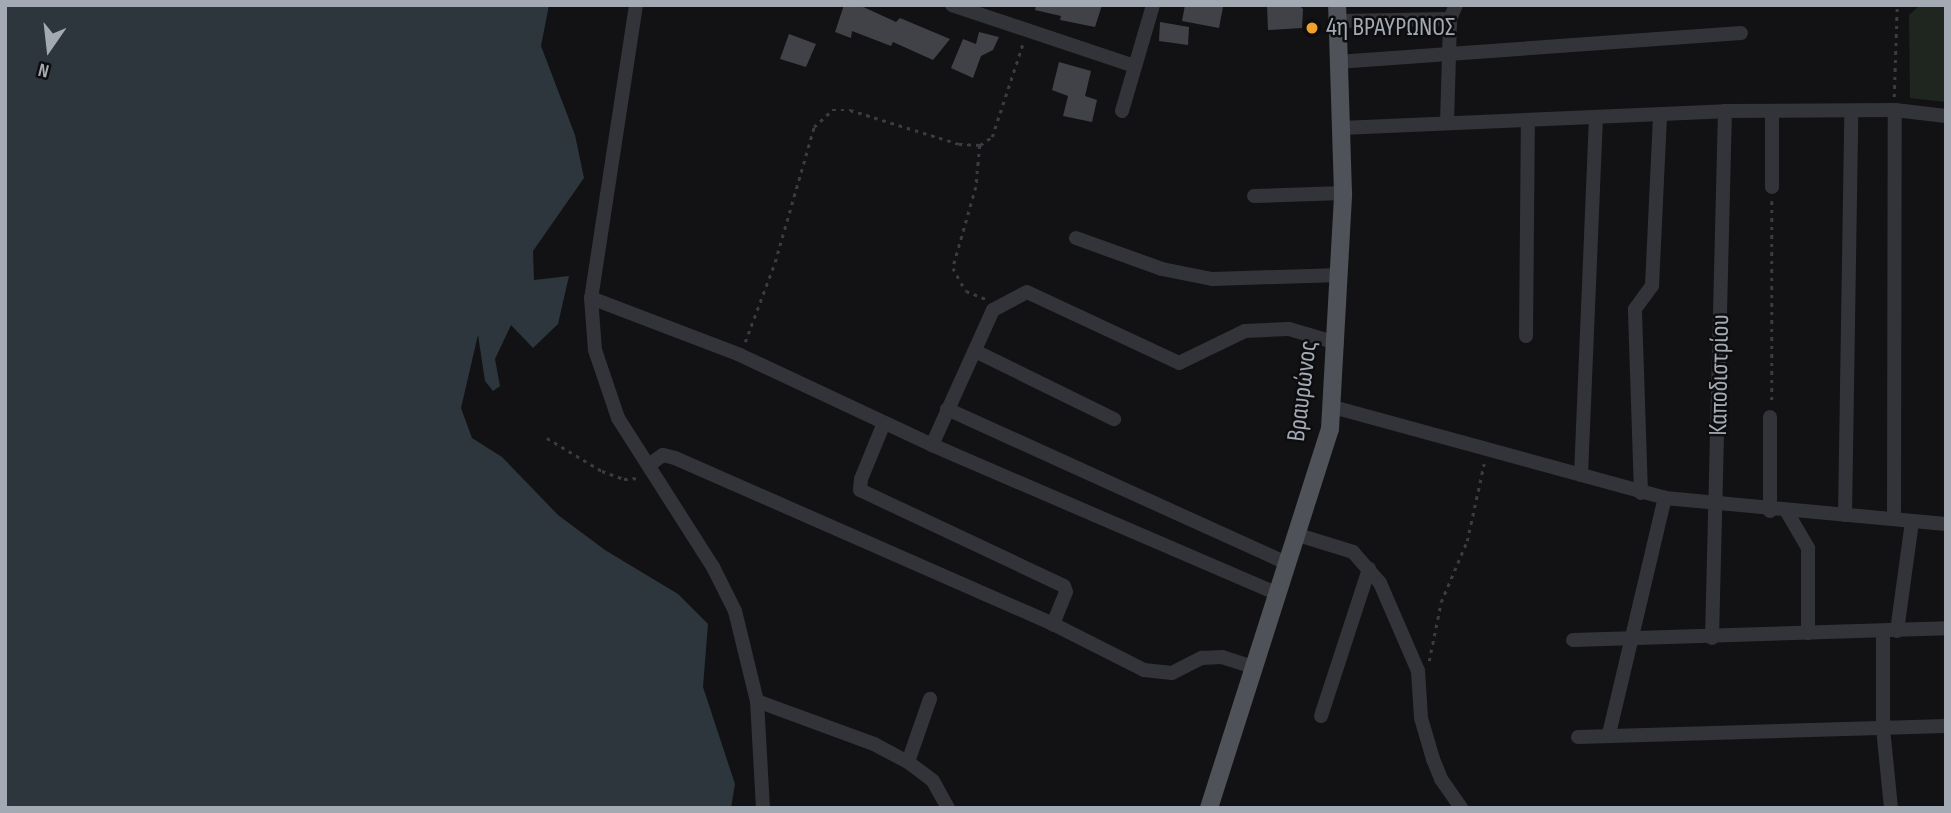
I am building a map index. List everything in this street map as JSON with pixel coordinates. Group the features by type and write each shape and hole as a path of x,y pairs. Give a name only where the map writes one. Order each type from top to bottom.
{"main road":[{"name":"Βραυρώνος","path":"1209,808 1285,562 1323,451 1333,407 1343,193 1337,13"}],"street":[{"path":"636,5 591,298 596,349 618,418 713,567 734,611 757,701 763,808"},
{"path":"952,5 1026,33 1134,66"},
{"path":"1122,111 1153,5"},
{"path":"1337,13 1453,12 1447,123"},
{"path":"1337,62 1741,33"},
{"path":"1894,517 1895,110"},
{"path":"1341,128 1528,122 1725,111 1895,110 1946,116"},
{"name":"Καποδιστρίου","path":"1712,638 1718,506 1725,111"},
{"path":"1772,111 1772,187"},
{"path":"1845,515 1851,111"},
{"path":"1641,493 1635,309 1653,286 1660,114"},
{"path":"1581,475 1596,118"},
{"path":"1526,336 1528,122"},
{"path":"1254,196 1343,193"},
{"path":"1076,238 1162,269 1212,279 1340,275"},
{"path":"932,445 993,310 1033,293 1179,363 1245,331 1289,329 1337,343"},
{"path":"591,298 740,355 932,445 1276,593"},
{"path":"975,351 1114,419"},
{"path":"1333,407 1488,447 1665,498 1770,511 1894,517 1946,524"},
{"path":"947,409 1285,562"},
{"path":"1770,417 1770,511"},
{"path":"884,423 861,479 860,490 1064,586 1066,592 1053,624"},
{"path":"649,465 663,455 676,458 1053,624 1144,670 1172,673 1202,658 1222,657 1253,667"},
{"path":"1609,734 1630,636 1665,498"},
{"path":"1787,512 1808,548 1808,633"},
{"path":"1891,808 1883,728 1890,631 1912,521"},
{"path":"1295,534 1353,551 1369,569 1397,617 1418,671 1421,718 1433,759 1441,779 1461,808"},
{"path":"1321,716 1369,569"},
{"path":"1573,640 1630,636 1712,638 1946,628"},
{"path":"908,762 930,699"},
{"path":"757,701 874,744 908,762 933,781 948,808"},
{"path":"1578,737 1946,726"}],"path":[{"path":"1895,110 1897,5"},
{"path":"740,355 775,262 814,127 832,110 850,110 959,144 980,145 992,137 1026,33"},
{"path":"980,145 976,187 953,268 966,291 1002,304"},
{"path":"1770,417 1776,372 1772,187"},
{"path":"547,438 602,471 624,479 647,476 649,465"},
{"path":"1418,671 1431,659 1441,602 1466,541 1488,447"}],"shaded area":[{"path":"5,5 549,5 541,46 575,135 584,178 533,251 534,280 569,276 558,324 533,348 511,325 495,359 500,386 493,391 485,381 478,335 461,408 472,438 502,457 558,515 605,550 678,594 708,624 703,687 735,784 731,808 5,808"},
{"path":"1920,5 1946,5 1946,102 1910,98 1909,15"}],"building":[{"path":"844,5 859,5 896,22 900,18 950,39 933,60 893,42 891,46 852,31 851,38 835,32"},
{"path":"1036,5 1102,5 1095,27 1060,20 1061,16 1035,10"},
{"path":"1185,5 1223,7 1219,28 1182,21"},
{"path":"1267,5 1298,5 1303,9 1302,28 1268,30"},
{"path":"1160,22 1189,27 1188,45 1159,41"},
{"path":"979,32 999,37 993,50 981,56 973,78 951,68 963,39 976,44"},
{"path":"789,34 816,44 806,67 780,59"},
{"path":"1059,62 1091,71 1085,96 1097,100 1092,122 1063,116 1068,96 1052,90"}],"place":[{"name":"4η ΒΡΑΥΡΩΝΟΣ","path":"1312,28"}]}
